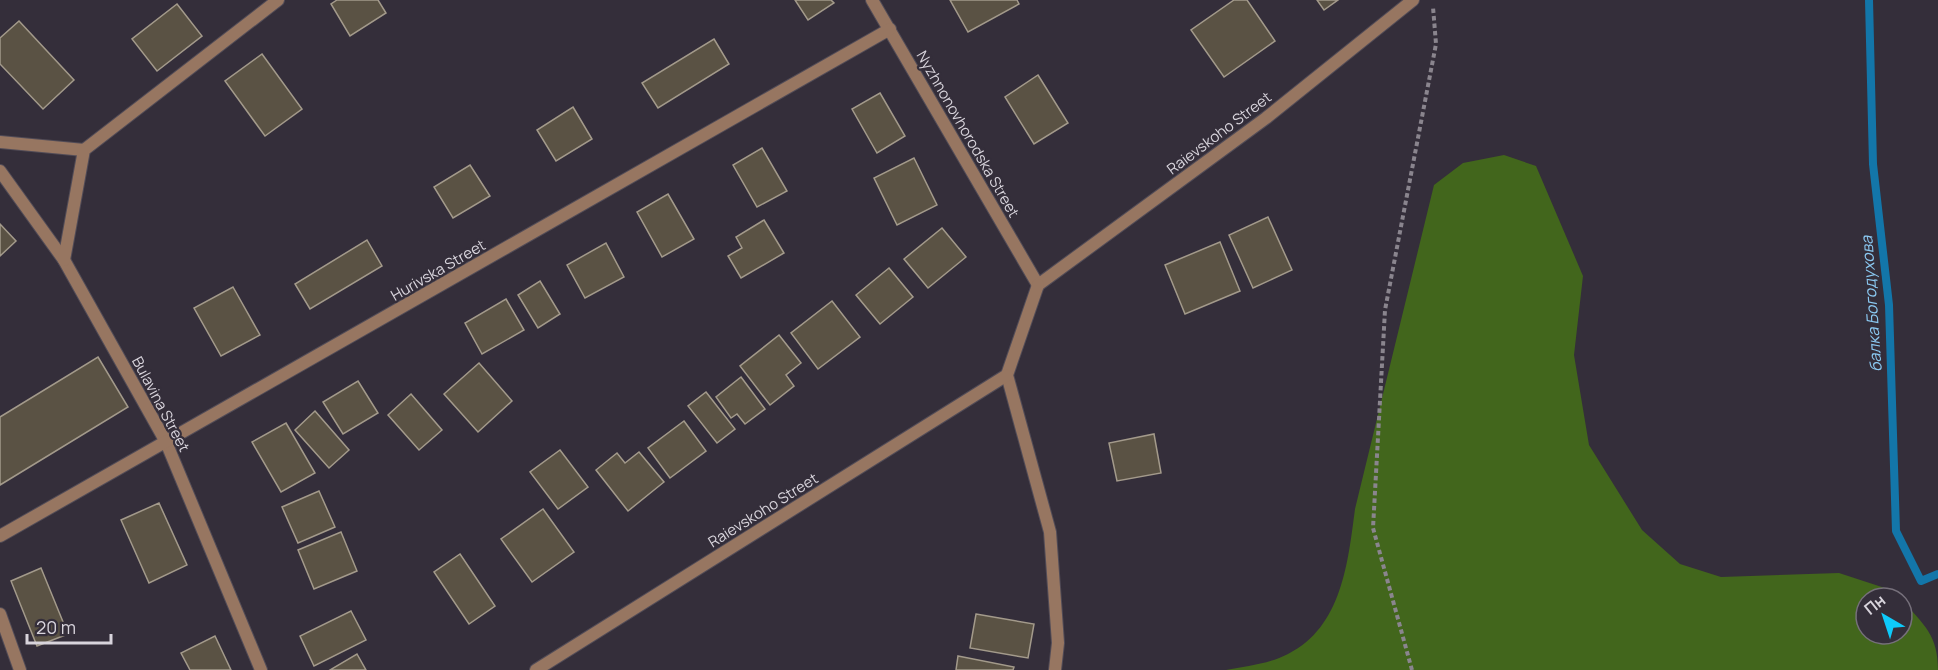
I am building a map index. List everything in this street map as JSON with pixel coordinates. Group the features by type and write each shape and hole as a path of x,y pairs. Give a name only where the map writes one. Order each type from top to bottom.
{"street":[{"name":"Nyzhnonovhorodska Street","path":"872,0 1038,285"},
{"name":"Raievskoho Street","path":"1038,285 1266,118 1413,0"},
{"path":"64,260 84,150 272,2"},
{"name":"Hurivska Street","path":"0,536 890,29"},
{"path":"0,142 84,150"},
{"name":"Bulavina Street","path":"0,171 64,260 166,442 261,670"},
{"path":"1038,285 1007,375 1050,532 1058,643 1055,670"},
{"name":"Raievskoho Street","path":"536,670 1007,375"},
{"path":"0,614 20,670"}],"path":[{"path":"1412,670 1373,528 1385,309 1436,45 1432,0"}],"green space":[{"path":"1504,155 1536,166 1583,276 1574,355 1589,445 1642,530 1680,564 1721,577 1839,573 1879,586 1854,586 1854,646 1914,646 1914,614 1932,639 1938,670 1226,670 1265,662 1288,654 1306,642 1331,610 1345,571 1355,509 1434,185 1463,163"}],"building":[{"path":"337,0 378,0 386,13 350,36 331,4"},
{"path":"795,0 831,0 834,3 808,20"},
{"path":"950,0 1017,0 1019,4 968,32"},
{"path":"1234,0 1247,0 1275,41 1224,77 1191,30"},
{"path":"1317,0 1338,0 1324,10"},
{"path":"177,4 202,36 157,71 132,39"},
{"path":"19,21 74,80 43,109 0,64 0,38"},
{"path":"714,39 729,64 658,108 642,83"},
{"path":"262,54 302,109 265,136 225,81"},
{"path":"1038,75 1068,123 1034,144 1005,97"},
{"path":"880,93 905,136 877,153 852,109"},
{"path":"573,107 592,139 556,161 537,130"},
{"path":"762,148 787,191 757,207 733,165"},
{"path":"914,158 937,205 897,225 874,178"},
{"path":"470,165 490,196 453,218 434,187"},
{"path":"668,194 694,239 662,257 637,212"},
{"path":"1268,217 1292,270 1253,288 1229,235"},
{"path":"764,220 784,253 741,278 728,256 742,248 736,237"},
{"path":"0,224 16,241 0,256"},
{"path":"942,228 966,257 928,288 904,259"},
{"path":"367,240 382,266 310,309 295,284"},
{"path":"1220,242 1240,291 1185,314 1165,265"},
{"path":"606,243 624,277 585,298 567,265"},
{"path":"889,268 913,297 880,324 856,295"},
{"path":"540,281 560,314 538,328 518,295"},
{"path":"233,287 260,335 221,356 194,308"},
{"path":"506,299 524,330 482,354 465,323"},
{"path":"832,301 860,337 818,369 791,333"},
{"path":"779,335 801,363 786,375 794,386 770,405 740,366"},
{"path":"98,357 128,407 0,485 0,417"},
{"path":"479,363 512,401 478,432 444,394"},
{"path":"741,377 765,409 745,424 737,414 731,418 716,397"},
{"path":"358,381 378,413 343,434 323,402"},
{"path":"706,392 735,429 717,443 688,406"},
{"path":"411,394 442,430 419,450 388,415"},
{"path":"315,411 349,450 329,468 295,430"},
{"path":"684,421 706,451 670,478 648,448"},
{"path":"286,423 315,473 281,492 252,442"},
{"path":"1154,434 1161,473 1117,481 1109,443"},
{"path":"560,450 588,487 558,509 530,472"},
{"path":"639,452 664,482 628,511 596,470 617,453 625,463"},
{"path":"319,491 335,527 298,543 282,507"},
{"path":"159,503 187,565 149,583 121,520"},
{"path":"543,509 574,552 532,582 501,539"},
{"path":"341,532 357,571 314,589 298,550"},
{"path":"460,554 495,606 469,624 434,572"},
{"path":"41,568 68,634 37,646 11,581"},
{"path":"351,611 366,640 314,666 300,636"},
{"path":"976,614 1034,624 1028,658 970,648"},
{"path":"215,636 231,670 190,670 181,653"},
{"path":"357,654 366,670 330,670"},
{"path":"958,656 1014,667 1013,670 956,670"}],"waterway":[{"name":"балка Богодухова","path":"1869,0 1873,164 1889,305 1896,531 1921,581 1938,574"}]}
